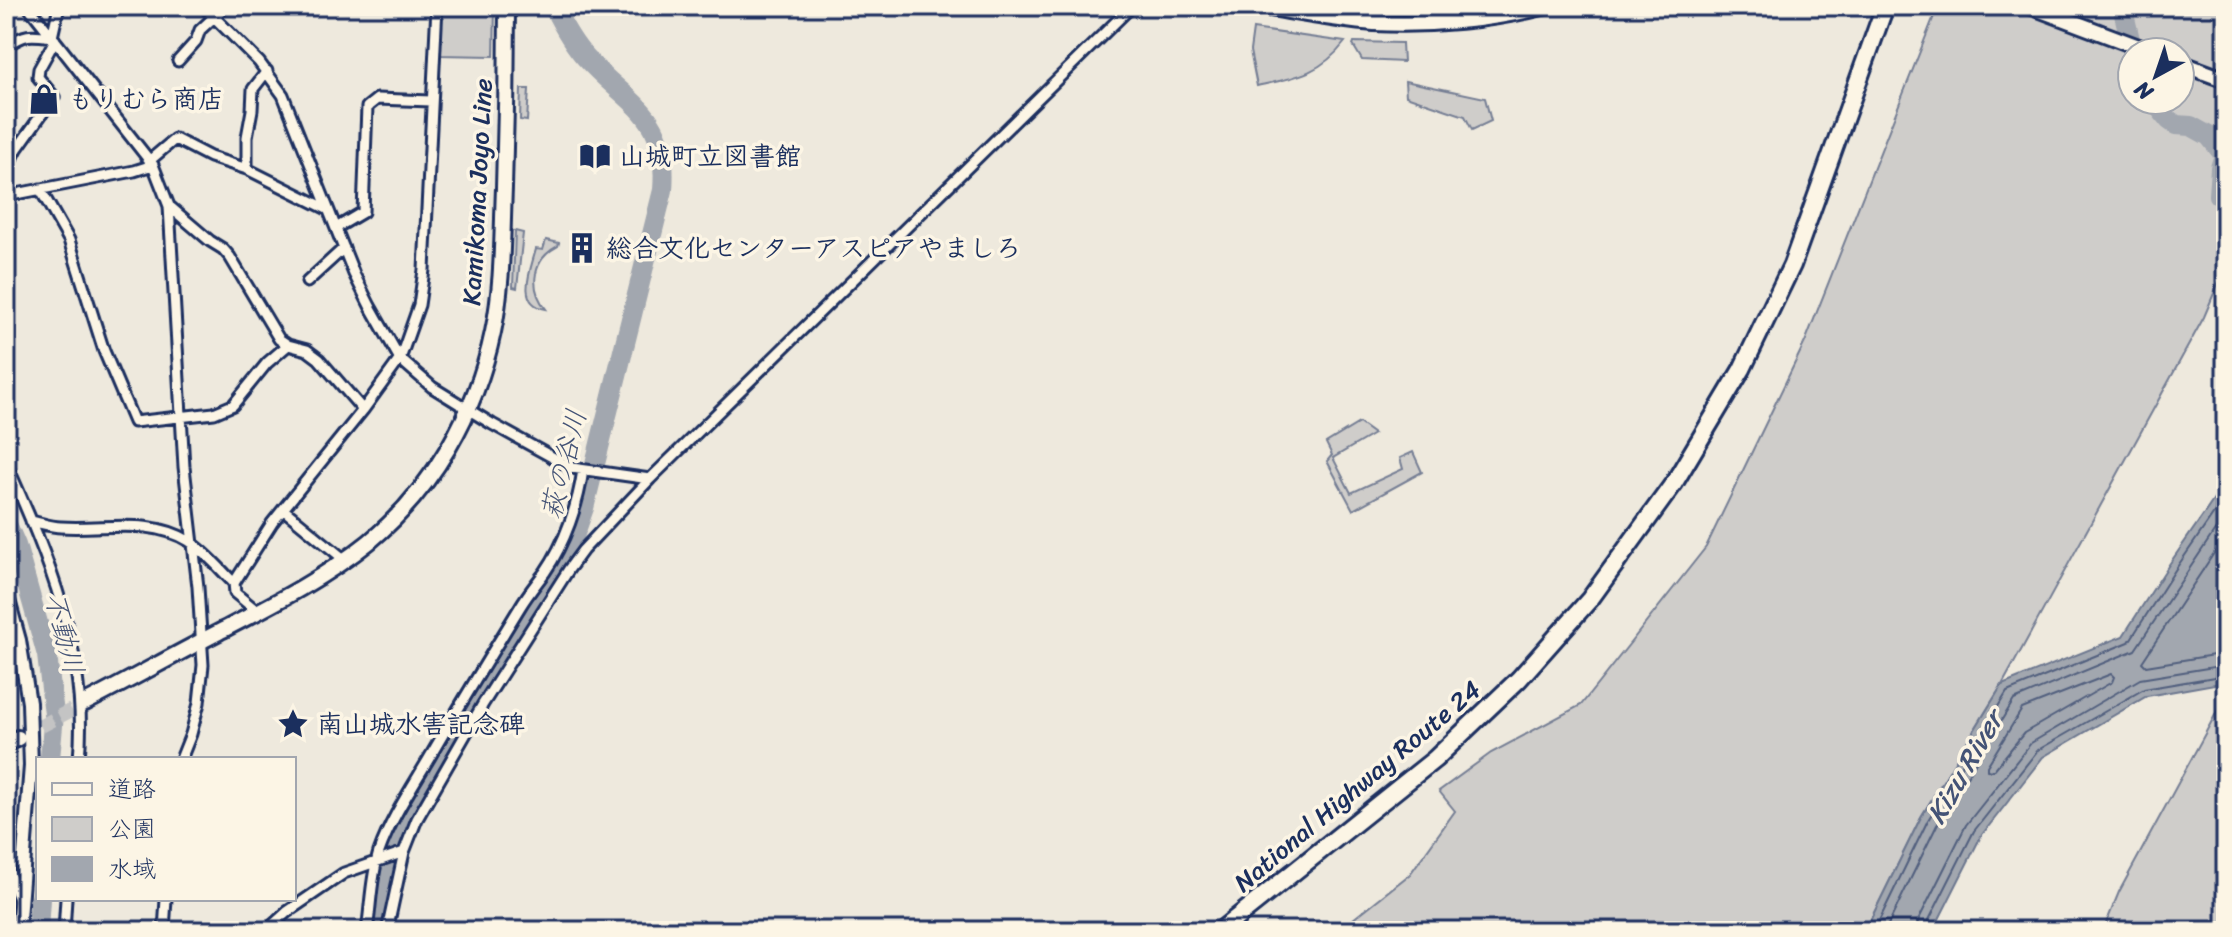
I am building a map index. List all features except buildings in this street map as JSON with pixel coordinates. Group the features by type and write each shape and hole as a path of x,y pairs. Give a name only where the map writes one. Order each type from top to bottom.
{"highway":[{"name":"National Highway Route 24","path":"1220,931 1435,759 1519,679 1590,599 1674,483 1742,369 1792,265 1885,6"}],"main road":[{"name":"Kamikoma Joyo Line","path":"85,703 295,593 345,560 385,527 419,490 448,449 483,372 500,282 507,6"},
{"path":"1258,6 1378,23 1427,22 1474,12 1546,6"},
{"path":"2030,6 2116,38"},
{"path":"2196,69 2226,80"}],"street":[{"path":"28,6 151,163 169,206 181,415 203,665 199,703 182,757"},
{"path":"6,171 17,149 54,97 38,77 53,38 59,6"},
{"path":"203,6 267,71 283,95 344,248 370,306 400,359 432,387 572,468 650,479"},
{"path":"178,61 196,41 200,30 226,6"},
{"path":"258,612 235,593 234,583 272,523 400,359 419,305 424,270 437,6"},
{"path":"387,931 402,853 417,819 476,717 583,550 650,479 1132,6"},
{"path":"6,46 22,36 35,33 53,38"},
{"path":"247,169 253,89 267,71"},
{"path":"336,228 363,212 367,107 377,99 431,101"},
{"path":"6,196 134,171 151,163 175,139 210,157 247,169 327,209"},
{"path":"40,189 69,240 104,351 134,422 214,413 233,405 267,363 288,345"},
{"path":"169,206 230,257 279,339 307,350 319,359 363,410"},
{"path":"307,282 344,248"},
{"path":"6,463 43,545 70,631 78,690 79,757"},
{"path":"367,931 387,834 499,640 553,559 572,515 585,470"},
{"path":"284,510 345,560"},
{"path":"31,521 59,528 150,527 177,534 192,543 234,583"},
{"path":"6,593 19,640 29,703 31,766 18,931"},
{"path":"6,850 10,876 19,899"},
{"path":"266,931 287,912 344,873 402,853"},
{"path":"64,931 66,901"},
{"path":"164,931 166,901"}],"green space":[{"path":"441,6 495,6 494,56 438,55"},
{"path":"1938,6 2118,6 2137,15 2134,6 2226,6 2226,265 2204,317 2002,685 1921,817 1865,931 1338,931 1410,874 1455,811 1439,791 1491,753 1581,705 1706,547 1805,342"},
{"path":"1253,29 1345,42 1326,61 1306,73 1257,86 1250,51"},
{"path":"1354,42 1402,43 1403,62 1362,60"},
{"path":"1405,81 1485,98 1491,121 1472,130 1465,116 1406,96"},
{"path":"521,89 529,89 527,121 520,120"},
{"path":"515,231 523,233 517,288 513,287"},
{"path":"546,240 559,243 543,258 536,274 537,292 546,309 536,306 531,300 528,285 536,249 543,250"},
{"path":"1359,423 1374,434 1333,458 1351,493 1403,469 1400,458 1413,452 1422,472 1353,510 1327,461 1332,455 1326,443"},
{"path":"2226,695 2226,931 2103,931 2119,892"}],"water":[{"name":"Kizu River","path":"2226,482 2226,682 2147,696 2043,757 1981,836 1933,931 1865,931 1921,817 2002,685 2123,636"}],"waterway":[{"name":"萩の谷川","path":"377,931 391,849 399,829 572,542 584,508 663,190 660,143 653,127 643,113 581,52 553,6"},
{"path":"2122,6 2129,36"},
{"path":"2166,116 2176,125 2191,126 2209,136 2224,155 2218,195 2226,199"},
{"name":"不動川","path":"6,522 16,545 47,655 54,714 50,757"},
{"name":"不動川","path":"38,931 40,901"}],"tunnel":[{"path":"22,736 85,703"}],"place":[{"name":"もりむら商店","path":"44,99"},
{"name":"山城町立図書館","path":"595,156"},
{"name":"総合文化センターアスピアやましろ","path":"582,248"},
{"name":"南山城水害記念碑","path":"293,724"}]}
